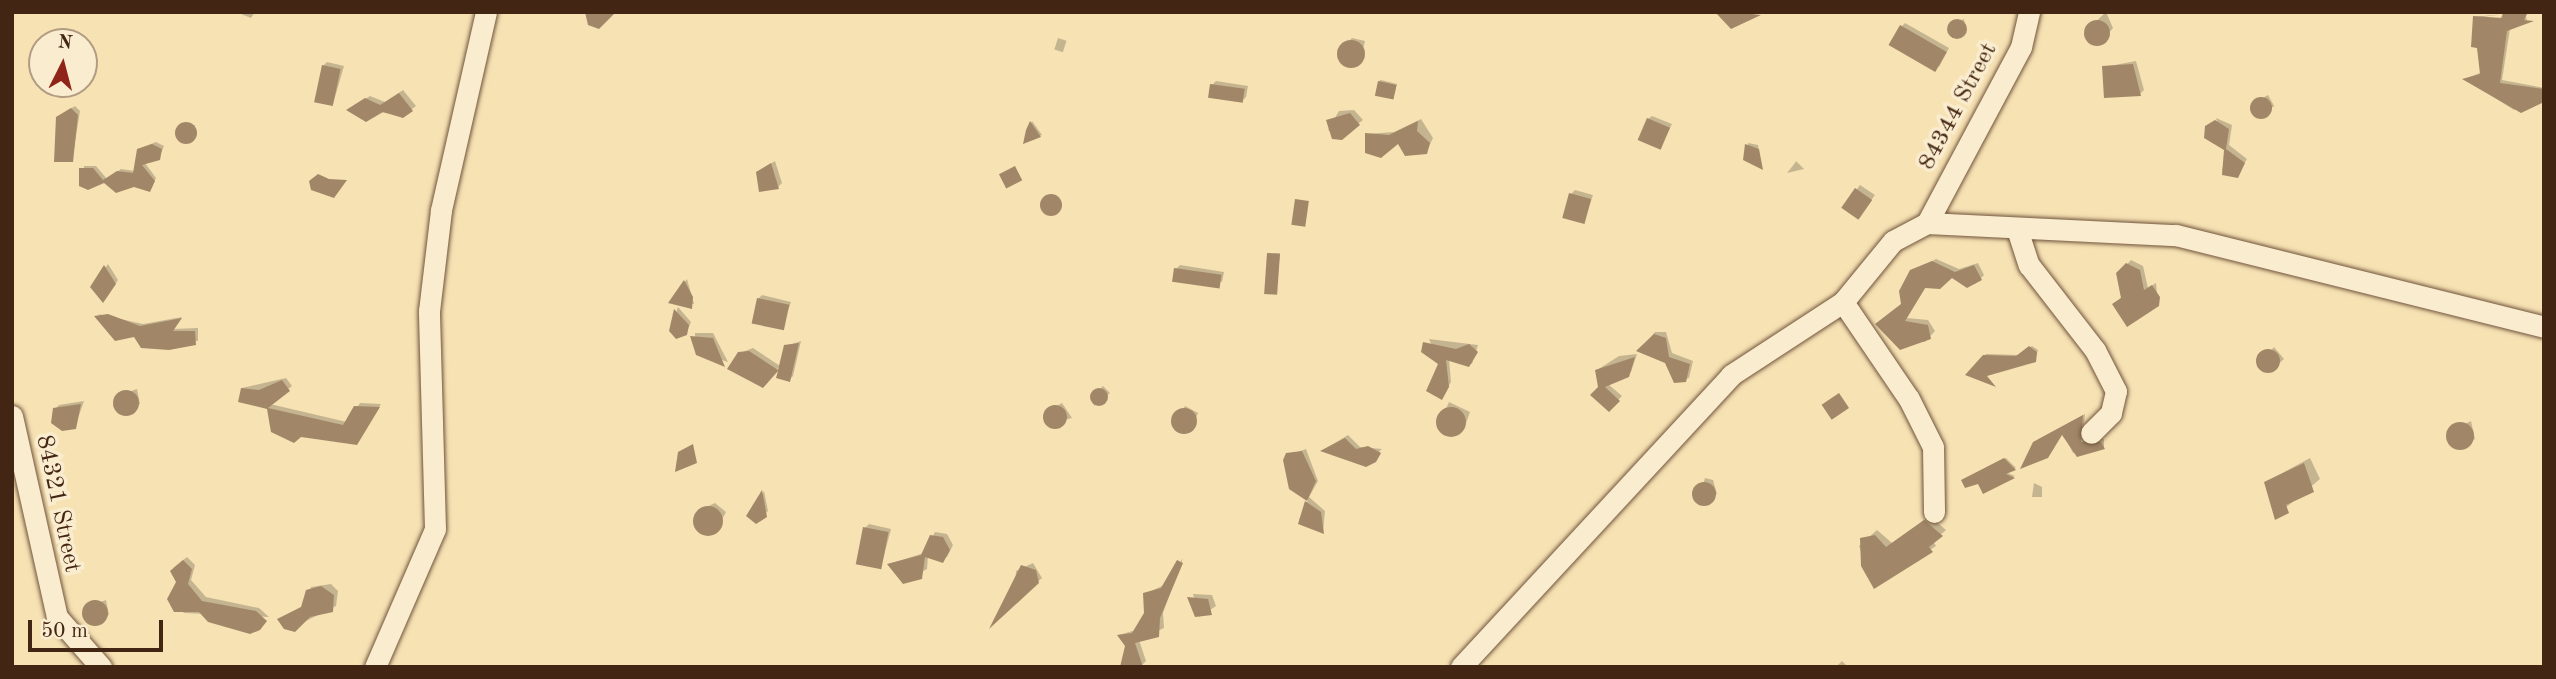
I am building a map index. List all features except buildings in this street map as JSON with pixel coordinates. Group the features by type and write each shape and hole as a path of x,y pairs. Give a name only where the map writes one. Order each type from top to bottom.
{"street":[{"path":"375,667 435,529 429,311 441,210 486,12"},
{"name":"84344 Street","path":"1927,223 2021,47 2029,12"},
{"path":"1461,667 1731,375 1843,302 1893,241 1927,223 2176,235 2544,327"},
{"path":"2017,229 2029,265 2095,350 2116,391 2111,413 2091,433"},
{"path":"1843,302 1909,399 1933,447 1934,512"},
{"name":"84321 Street","path":"12,416 57,617 101,667"}]}
